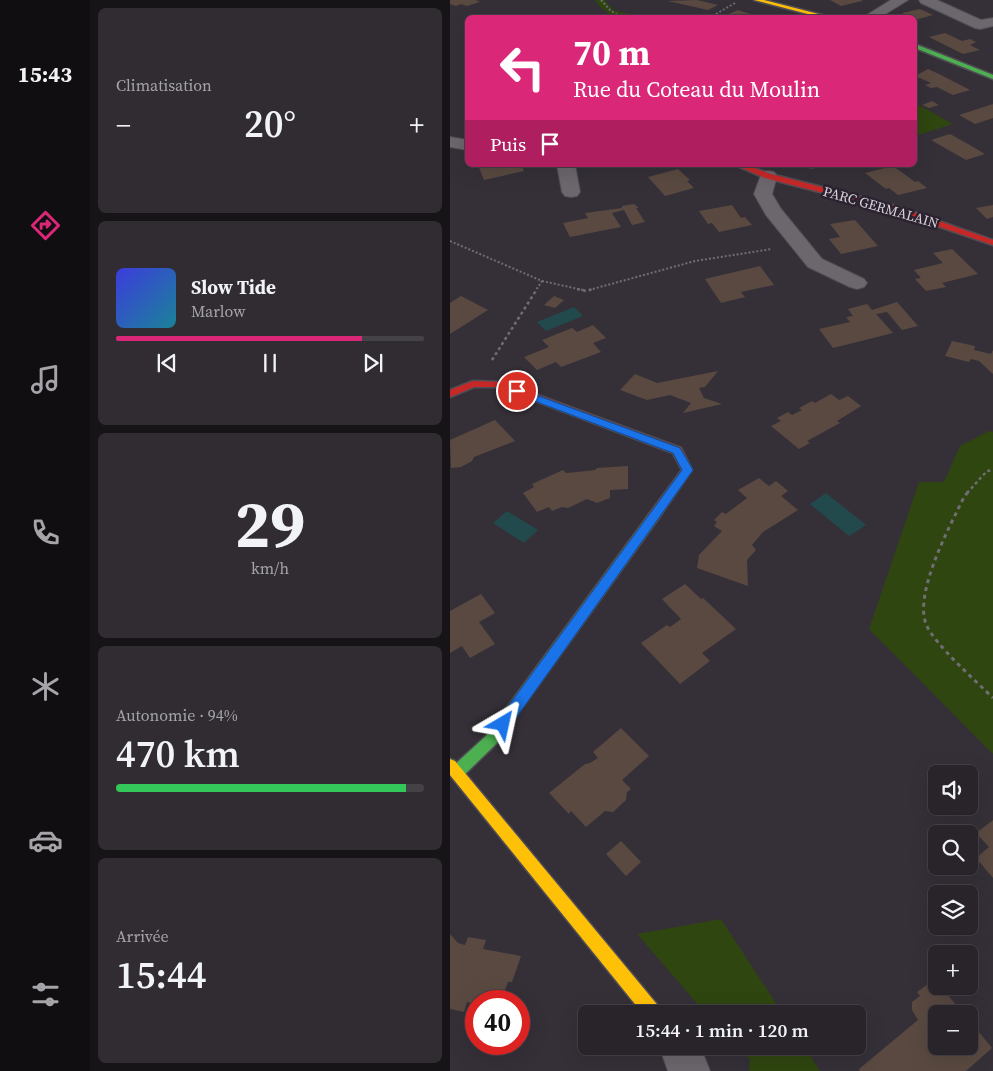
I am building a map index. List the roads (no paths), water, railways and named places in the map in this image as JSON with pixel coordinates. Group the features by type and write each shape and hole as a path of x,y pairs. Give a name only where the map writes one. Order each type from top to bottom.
{"street":[{"path":"757,0 820,15"},
{"path":"874,15 901,0"},
{"path":"926,0 980,25 993,22"},
{"path":"917,47 993,77"},
{"path":"450,142 465,144"},
{"path":"566,167 571,192"},
{"name":"PARC GERMALAIN","path":"744,167 768,176 893,208 993,243"},
{"path":"768,176 763,194 773,211 800,244 815,262 857,283"},
{"path":"450,394 469,384 482,381 499,384 677,451 687,470 491,740 453,769 647,1005"},
{"path":"683,1055 689,1071"}],"water":[{"path":"574,307 583,316 546,331 537,322"},
{"path":"826,493 866,525 849,536 810,504"},
{"path":"507,511 538,530 524,543 493,523"}]}
